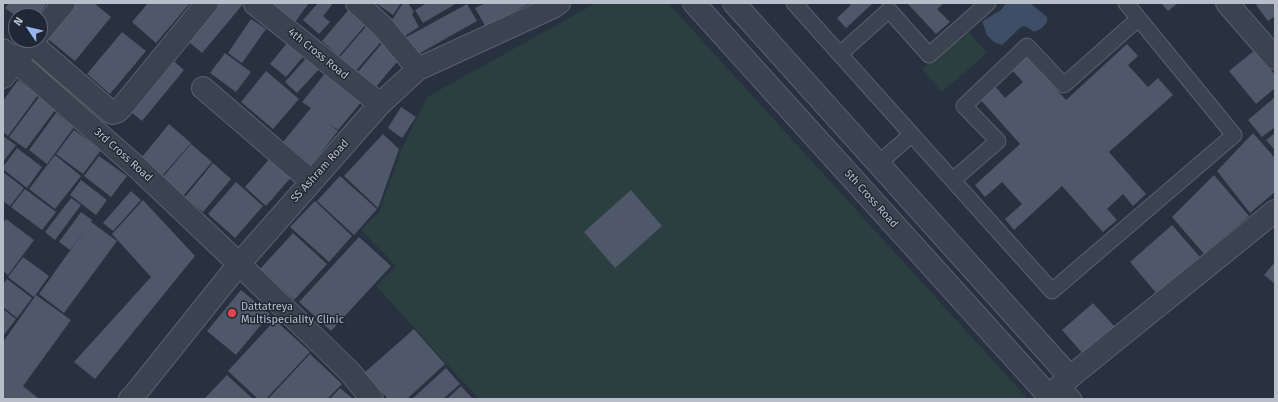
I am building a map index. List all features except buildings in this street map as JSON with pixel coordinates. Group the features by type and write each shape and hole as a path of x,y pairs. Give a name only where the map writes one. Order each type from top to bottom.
{"street":[{"path":"48,22 64,3"},
{"path":"45,48 112,113 118,111 122,107 207,3"},
{"path":"357,3 383,27 418,69"},
{"name":"SS Ashram Road","path":"135,397 239,264 380,104 418,69 554,7 559,3"},
{"name":"5th Cross Road","path":"694,3 858,184 1064,389"},
{"path":"734,3 878,164 1064,389 1275,211"},
{"path":"1227,3 1275,58"},
{"name":"4th Cross Road","path":"255,4 380,104"},
{"path":"7,62 23,48"},
{"name":"3rd Cross Road","path":"7,62 139,169 350,372 372,399"},
{"path":"203,88 311,181"},
{"path":"858,184 878,164"}],"lane":[{"path":"794,3 1052,291 1234,135 1126,3"},
{"path":"840,54 889,10 929,55 988,3"},
{"path":"953,180 998,141 964,106 1028,46 1064,85 1138,19"},
{"path":"878,164 911,134"}],"green space":[{"path":"596,3 668,3 1028,399 479,399 376,286 396,266 361,230 379,212 401,151 427,97"},
{"path":"967,30 987,53 942,92 922,69"}],"water":[{"path":"1006,3 1030,3 1047,17 1047,22 1042,28 1034,32 1027,27 1022,26 1002,45 994,42 987,35 983,21 1001,10"}],"place":[{"name":"Dattatreya Multispeciality Clinic","path":"232,313"}]}
